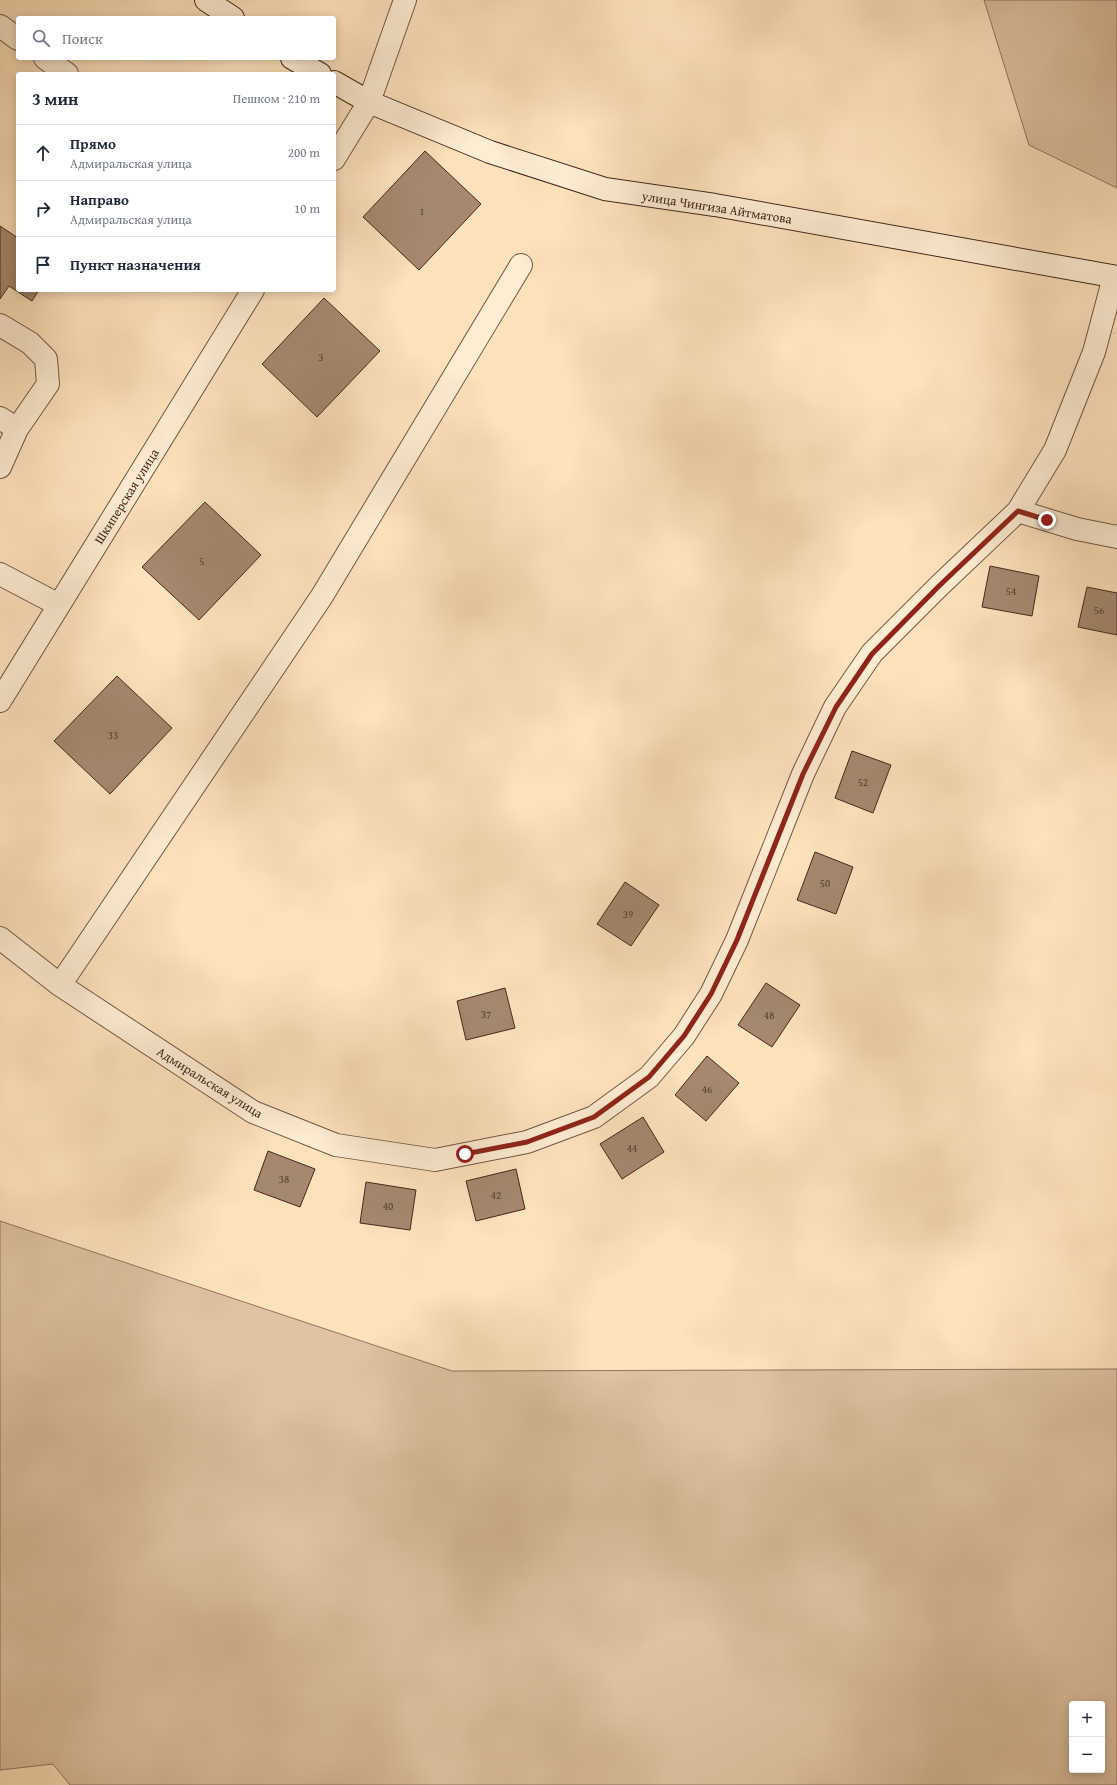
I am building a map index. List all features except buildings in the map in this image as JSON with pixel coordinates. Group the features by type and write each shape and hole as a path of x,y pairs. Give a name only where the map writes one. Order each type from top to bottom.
{"street":[{"path":"206,0 230,16"},
{"path":"336,156 369,102 405,0"},
{"path":"0,26 16,38"},
{"path":"48,60 64,72"},
{"path":"296,60 316,72"},
{"name":"улица Чингиза Айтматова","path":"336,83 369,102 490,152 604,188 714,205 1116,277"},
{"path":"60,984 322,596 521,265"},
{"name":"Адмиральская улица","path":"0,938 60,984 253,1112 336,1145 435,1160 527,1142 594,1117 649,1077 684,1036 711,994 737,940 803,774 836,707 872,654 939,586 1018,511 1058,443 1094,352 1116,277"},
{"name":"Шкиперская улица","path":"0,701 252,292"},
{"path":"0,325 30,343 46,358 48,384 9,423 0,467"},
{"path":"1018,511 1077,529 1117,537"},
{"path":"0,574 59,605"}],"shaded area":[{"path":"984,0 1117,0 1117,188 1029,145"},
{"path":"0,1221 452,1371 1117,1369 1117,1785 70,1785 53,1764 0,1770"}],"route":[{"path":"465,1154 527,1142 594,1117 649,1077 684,1036 711,994 737,940 803,774 836,707 872,654 939,586 1018,511 1047,520"}]}
